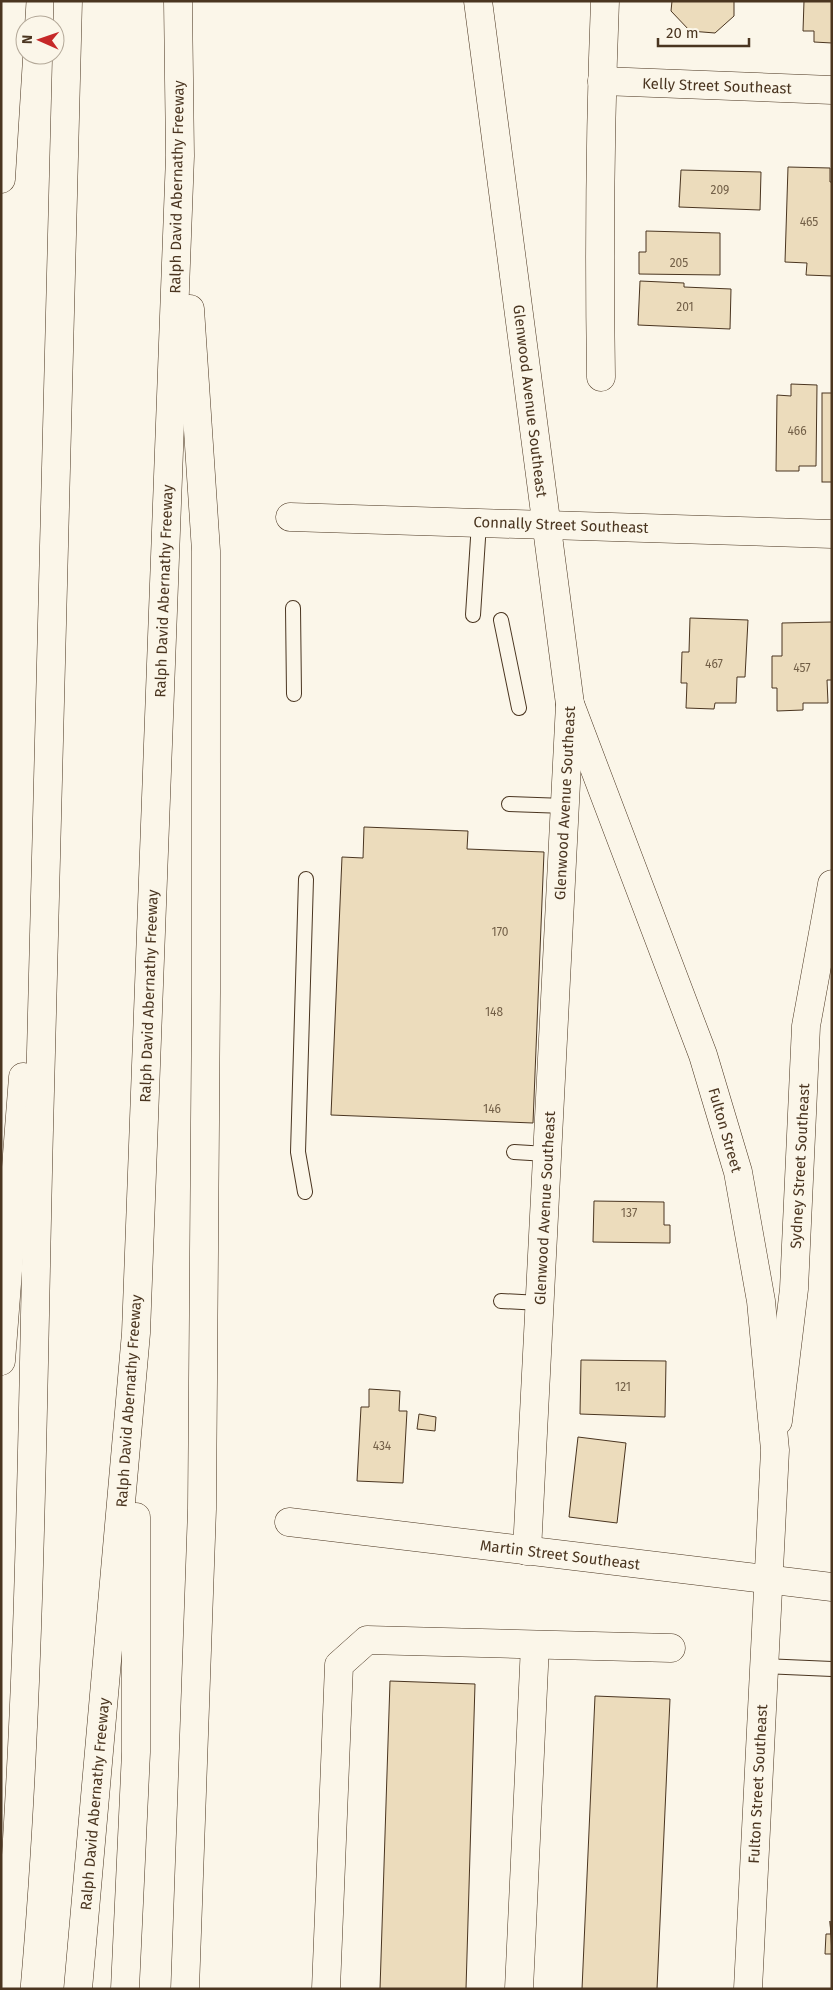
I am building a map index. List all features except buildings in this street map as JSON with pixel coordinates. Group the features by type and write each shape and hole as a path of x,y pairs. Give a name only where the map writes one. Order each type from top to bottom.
{"main road":[{"path":"1,179 12,1"},
{"path":"6,1989 16,1877 29,1576 48,724 68,1"},
{"name":"Ralph David Abernathy Freeway","path":"78,1989 136,1333 180,156 178,1"},
{"name":"Glenwood Avenue Southeast","path":"478,1 570,704 527,1551"},
{"path":"600,377 599,255 605,1"},
{"name":"Kelly Street Southeast","path":"602,81 832,90"},
{"path":"180,156 206,560 206,1003 202,1509 185,1989"},
{"name":"Connally Street Southeast","path":"290,517 832,534"},
{"name":"Fulton Street","path":"570,704 703,1055 738,1172 761,1301 774,1450 767,1579"},
{"path":"1,1361 48,724"},
{"name":"Sydney Street Southeast","path":"774,1450 794,1289 806,1026 832,884"},
{"path":"125,1989 136,1752 136,1333"},
{"name":"Martin Street Southeast","path":"289,1522 832,1587"},
{"name":"Fulton Street Southeast","path":"748,1989 767,1579"},
{"path":"326,1989 339,1665 367,1640 671,1648"},
{"path":"519,1989 535,1644"}],"lane":[{"path":"473,615 479,523"},
{"path":"293,608 294,694"},
{"path":"501,620 519,708"},
{"path":"509,804 565,806"},
{"path":"306,879 298,1152 306,1192"},
{"path":"514,1152 547,1154"},
{"path":"501,1301 540,1303"},
{"path":"763,1666 832,1669"}]}
